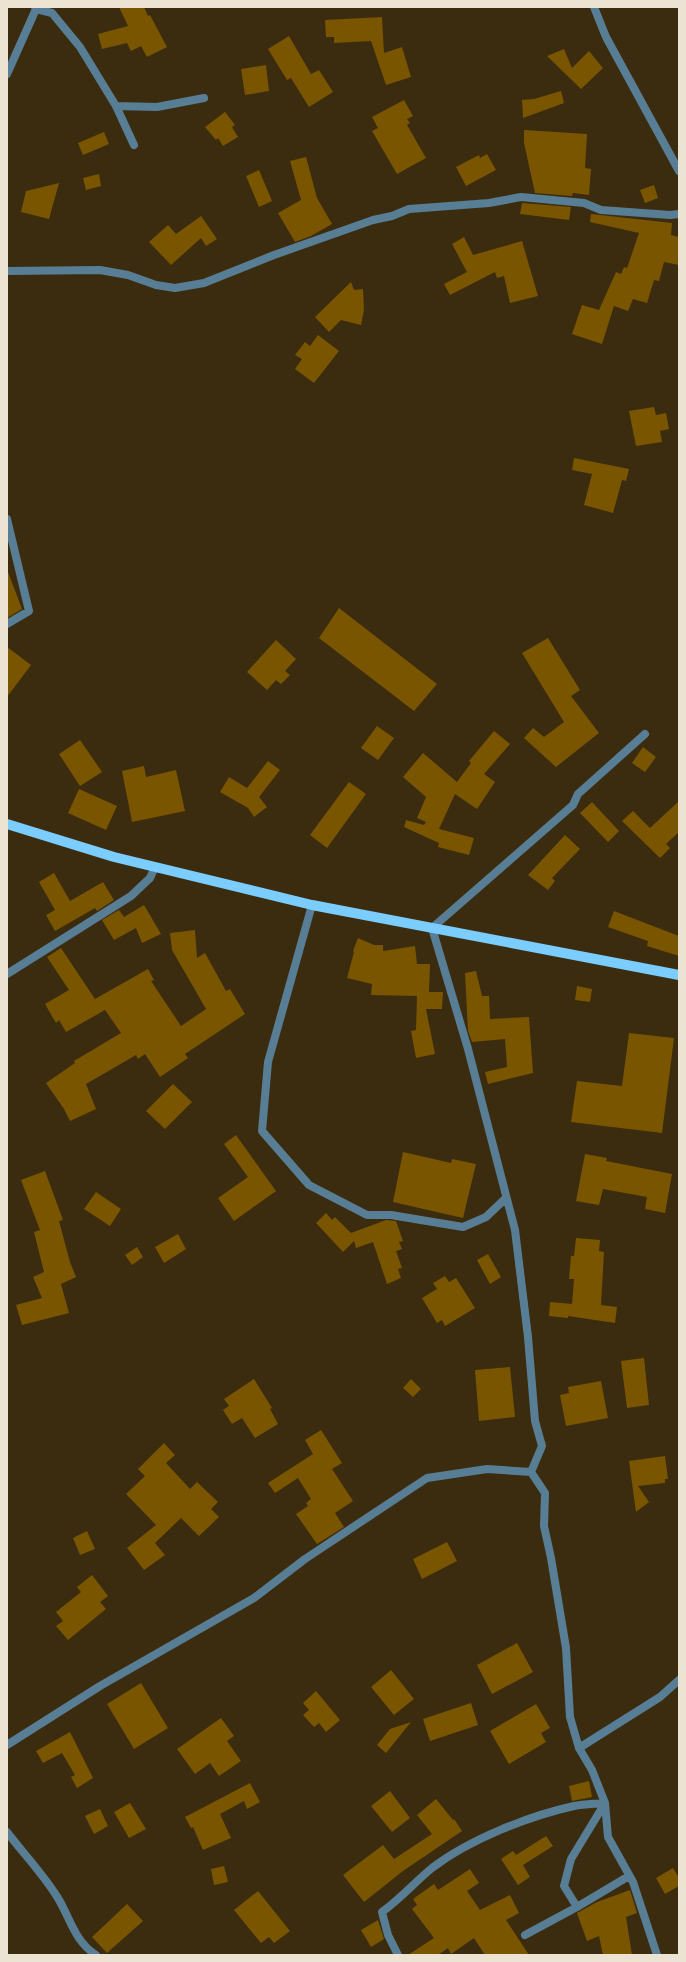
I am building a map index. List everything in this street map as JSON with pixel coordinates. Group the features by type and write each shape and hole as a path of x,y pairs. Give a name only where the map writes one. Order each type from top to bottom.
{"main road":[{"path":"7,824 114,857 312,906 679,975"}],"street":[{"path":"594,7 606,37 679,171"},
{"path":"7,74 37,8 52,13 80,47 116,106 134,145"},
{"path":"116,106 157,107 204,98"},
{"path":"7,271 100,270 128,275 156,285 174,288 204,283 274,255 409,209 489,203 522,197 584,203 601,210 670,215 679,214"},
{"path":"7,519 29,611 7,624"},
{"path":"531,1472 542,1446 536,1422 515,1230 468,1049 432,928 574,805 578,794 645,734"},
{"path":"7,974 131,896 150,878 155,867"},
{"path":"312,906 268,1062 262,1131 309,1185 367,1215 391,1215 463,1227 486,1217 506,1198"},
{"path":"7,1745 100,1686 254,1598 305,1559 427,1478 487,1469 531,1472"},
{"path":"531,1472 545,1493 544,1526 551,1558 566,1648 570,1717 579,1748 592,1770 605,1803 608,1837 630,1876 657,1955"},
{"path":"579,1748 660,1697 679,1680"},
{"path":"577,1907 564,1886 571,1860 605,1803"},
{"path":"398,1955 388,1935 382,1912 396,1902 433,1868 471,1844 508,1826 575,1806 605,1803"},
{"path":"7,1832 57,1895 70,1923 85,1948 96,1955"},
{"path":"525,1935 630,1876"}],"building":[{"path":"119,7 144,7 148,16 150,15 167,47 147,57 141,46 131,51 127,43 102,49 98,34 128,26"},
{"path":"382,17 384,53 402,47 411,77 386,85 371,41 334,43 334,37 326,37 325,20"},
{"path":"289,36 311,74 319,70 333,92 309,107 291,78 287,80 268,49"},
{"path":"564,49 572,68 589,51 603,68 581,89 547,56"},
{"path":"266,65 269,91 245,95 241,69"},
{"path":"561,91 564,103 523,118 522,100 534,99"},
{"path":"404,100 413,116 407,119 410,123 407,125 426,158 397,174 372,131 378,128 372,117"},
{"path":"225,112 235,125 232,127 238,137 223,146 218,138 216,140 205,127"},
{"path":"524,130 587,134 585,168 591,169 589,195 573,193 572,196 535,193 524,143"},
{"path":"104,132 109,144 83,155 78,143"},
{"path":"487,154 496,170 466,186 456,167 479,155 480,158"},
{"path":"306,157 317,198 332,224 311,236 295,242 278,213 301,200 290,161"},
{"path":"259,170 272,201 259,207 246,176"},
{"path":"99,174 101,186 86,190 83,178"},
{"path":"59,183 49,219 21,212 26,191"},
{"path":"654,185 658,198 645,203 640,190"},
{"path":"522,203 571,207 569,220 520,214"},
{"path":"591,214 672,223 671,235 679,237 679,265 664,262 659,281 654,280 647,303 633,299 628,311 614,306 602,344 572,334 582,305 599,310 616,272 621,274 624,267 627,268 639,233 590,222"},
{"path":"201,216 217,239 206,246 201,238 171,265 149,242 168,225 176,234"},
{"path":"464,237 473,255 522,241 538,296 510,303 504,276 497,278 495,272 450,295 444,284 467,272 452,244"},
{"path":"351,282 354,290 363,289 364,310 361,325 341,320 329,332 315,317"},
{"path":"318,335 339,351 314,383 295,369 302,359 295,355 305,342 310,346"},
{"path":"654,407 656,415 666,413 669,429 660,431 662,442 636,446 629,411"},
{"path":"574,458 629,469 626,481 622,480 613,513 584,505 592,474 572,470"},
{"path":"7,572 22,609 7,618"},
{"path":"339,608 437,684 414,711 319,638"},
{"path":"548,638 580,690 571,696 599,733 556,767 524,738 533,728 544,737 564,722 522,653"},
{"path":"276,640 296,659 285,671 290,675 281,684 276,680 267,690 247,672"},
{"path":"7,647 31,665 7,697"},
{"path":"377,726 394,738 378,760 361,748"},
{"path":"494,731 510,744 484,774 495,782 477,809 455,794 439,829 474,838 469,855 438,847 439,843 404,827 406,820 424,825 426,822 417,818 426,797 403,777 423,753 457,782 471,763 469,761"},
{"path":"80,740 102,772 80,786 59,754"},
{"path":"643,747 656,757 645,772 632,763"},
{"path":"268,761 280,770 259,797 267,807 254,817 248,808 220,792 229,777 247,788"},
{"path":"144,766 146,777 176,770 185,811 132,822 122,771"},
{"path":"349,782 366,794 327,848 310,835"},
{"path":"79,789 117,806 106,830 68,813"},
{"path":"679,801 679,832 666,844 670,848 660,858 622,821 633,811 650,828"},
{"path":"592,802 619,831 608,842 580,813"},
{"path":"565,835 580,849 552,878 555,881 548,890 528,875"},
{"path":"54,873 70,901 103,882 114,900 97,911 95,908 55,931 46,915 55,910 39,882"},
{"path":"144,905 161,934 142,943 136,928 114,940 102,920 119,910 124,917"},
{"path":"614,911 679,936 679,956 647,946 648,941 608,927"},
{"path":"195,930 197,958 205,953 226,991 230,989 245,1014 185,1054 188,1058 160,1077 145,1054 138,1059 136,1055 86,1084 96,1109 70,1121 64,1109 46,1083 75,1063 74,1061 121,1033 105,1010 66,1032 59,1020 56,1023 45,1004 69,990 47,957 61,948 95,999 148,969 154,980 151,981 181,1026 206,1009 172,950 170,933"},
{"path":"358,938 374,945 383,945 383,951 415,946 417,964 430,964 429,992 443,992 442,1009 426,1009 435,1054 416,1058 411,1031 416,1030 417,996 371,995 372,984 347,978 353,951"},
{"path":"476,971 482,996 489,996 490,1019 529,1017 533,1073 488,1084 485,1072 507,1067 505,1039 472,1042 468,1031 465,973"},
{"path":"577,986 592,989 590,1002 575,1000"},
{"path":"629,1033 674,1038 662,1133 571,1122 577,1081 622,1086"},
{"path":"173,1084 192,1102 165,1129 146,1111"},
{"path":"236,1135 276,1191 234,1221 218,1198 248,1177 224,1144"},
{"path":"403,1152 451,1163 452,1159 476,1164 463,1218 393,1202"},
{"path":"585,1154 607,1158 606,1161 672,1174 665,1213 645,1209 647,1197 603,1189 599,1205 576,1201"},
{"path":"45,1171 63,1220 59,1221 70,1262 76,1277 61,1284 69,1313 22,1325 16,1305 42,1298 33,1277 44,1272 34,1232 40,1230 21,1180"},
{"path":"96,1192 121,1209 110,1226 84,1209"},
{"path":"326,1213 332,1220 335,1217 351,1233 386,1220 396,1221 403,1241 399,1242 402,1249 396,1251 402,1268 398,1269 401,1278 387,1284 373,1242 356,1248 354,1241 343,1252 316,1223"},
{"path":"178,1234 186,1249 164,1263 155,1247"},
{"path":"576,1238 600,1240 599,1251 604,1252 601,1305 617,1307 615,1323 568,1316 568,1318 549,1316 550,1302 572,1304 574,1279 569,1279 571,1256 574,1256"},
{"path":"137,1247 143,1257 132,1265 125,1255"},
{"path":"488,1254 501,1277 490,1284 477,1260"},
{"path":"445,1276 449,1282 456,1278 475,1308 445,1326 442,1320 437,1323 422,1298 437,1289 433,1283"},
{"path":"644,1358 649,1405 627,1408 621,1361"},
{"path":"510,1367 515,1417 479,1421 475,1370"},
{"path":"254,1379 272,1408 270,1409 278,1424 255,1438 242,1418 232,1424 223,1410 229,1406 224,1399"},
{"path":"411,1379 421,1389 413,1397 403,1388"},
{"path":"601,1381 608,1418 566,1426 560,1395 569,1393 568,1387"},
{"path":"321,1430 342,1463 332,1469 353,1501 335,1513 344,1527 317,1544 296,1514 308,1506 306,1503 311,1499 298,1478 275,1493 268,1483 313,1454 305,1440"},
{"path":"164,1443 175,1455 166,1463 190,1489 197,1482 218,1502 211,1509 219,1517 199,1536 181,1518 155,1543 165,1555 144,1570 127,1548 156,1525 126,1494 145,1476 138,1469"},
{"path":"665,1456 668,1479 665,1479 665,1483 638,1486 649,1502 636,1512 629,1461"},
{"path":"87,1531 95,1549 80,1555 73,1538"},
{"path":"447,1542 457,1561 422,1579 413,1559"},
{"path":"92,1575 108,1596 100,1602 106,1609 68,1640 56,1626 63,1621 56,1612 81,1592 77,1587"},
{"path":"517,1643 533,1672 492,1694 477,1665"},
{"path":"391,1670 414,1699 394,1715 371,1687"},
{"path":"141,1683 168,1728 134,1749 107,1704"},
{"path":"316,1691 340,1720 326,1732 319,1723 314,1727 303,1715 309,1710 303,1703"},
{"path":"471,1703 478,1725 430,1741 423,1719"},
{"path":"536,1704 550,1728 541,1733 546,1742 509,1764 490,1731"},
{"path":"221,1718 234,1736 227,1741 241,1761 219,1776 210,1763 195,1774 177,1749"},
{"path":"411,1722 386,1753 377,1745 390,1729"},
{"path":"70,1732 93,1778 77,1788 71,1777 75,1775 62,1753 43,1763 36,1751"},
{"path":"589,1781 592,1797 572,1801 569,1786"},
{"path":"250,1783 260,1802 247,1809 244,1801 220,1814 231,1838 203,1850 193,1827 191,1828 185,1817"},
{"path":"390,1791 410,1818 392,1832 371,1806"},
{"path":"436,1799 453,1820 454,1819 462,1831 403,1871 364,1902 343,1875 383,1845 394,1859 432,1834 417,1815"},
{"path":"130,1803 146,1829 129,1838 114,1812"},
{"path":"100,1809 108,1826 94,1834 85,1816"},
{"path":"546,1836 553,1846 523,1865 530,1877 518,1885 501,1859 513,1851 516,1855"},
{"path":"224,1866 228,1882 214,1885 211,1869"},
{"path":"673,1868 679,1878 679,1886 665,1894 656,1878"},
{"path":"470,1869 479,1883 467,1891 480,1910 510,1895 519,1913 506,1920 529,1955 485,1955 474,1938 451,1954 448,1948 438,1955 408,1955 434,1938 412,1909 417,1905 413,1899 434,1884 438,1890"},
{"path":"630,1890 637,1913 626,1917 632,1955 603,1955 599,1936 587,1941 577,1913 597,1902"},
{"path":"258,1891 290,1931 274,1943 269,1937 261,1943 234,1910"},
{"path":"127,1904 143,1921 107,1953 92,1937"},
{"path":"378,1920 384,1939 371,1947 361,1930"}]}
